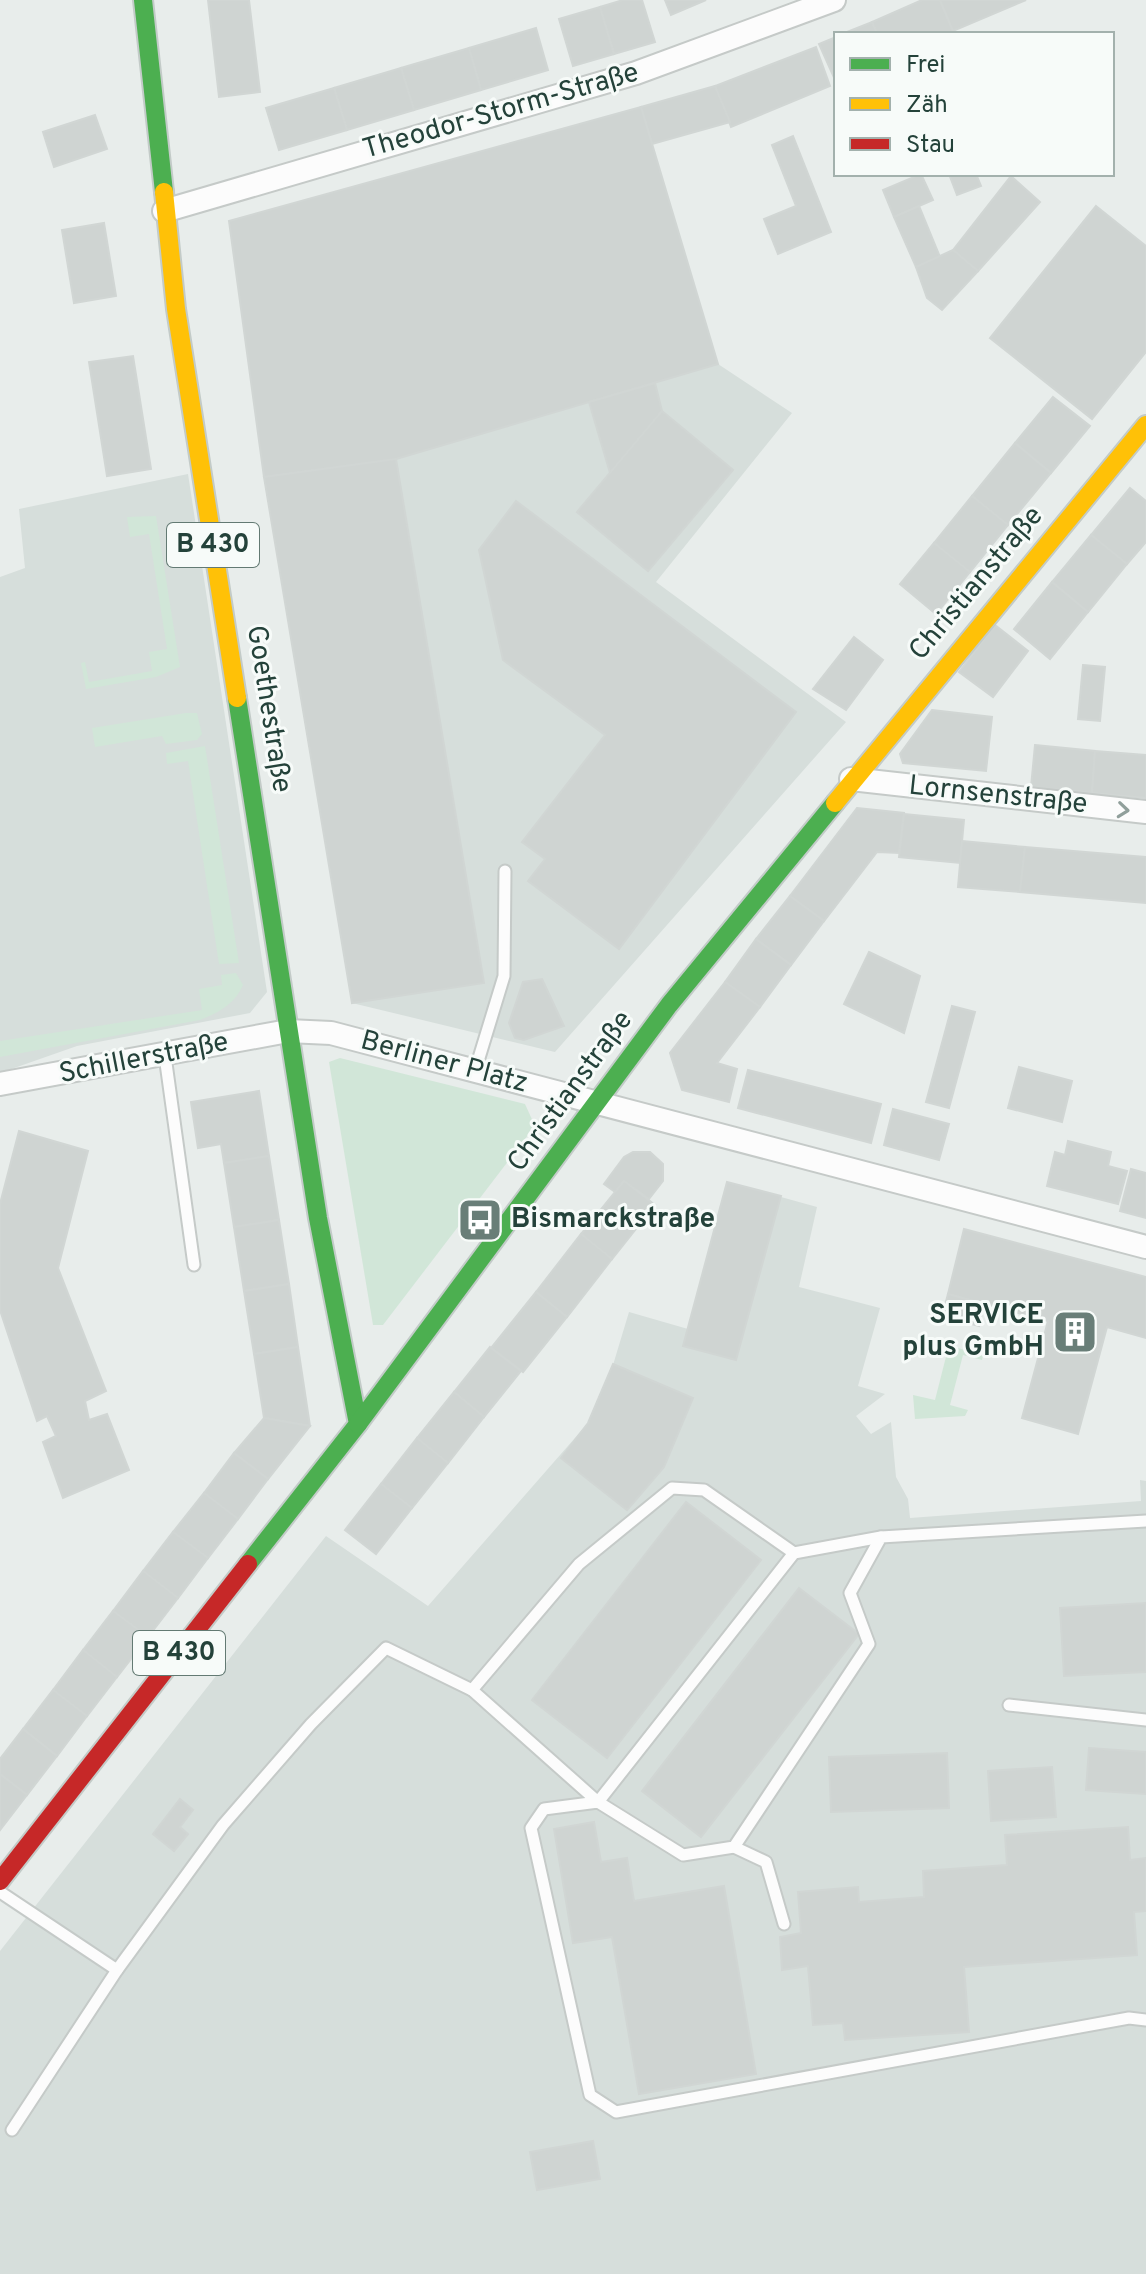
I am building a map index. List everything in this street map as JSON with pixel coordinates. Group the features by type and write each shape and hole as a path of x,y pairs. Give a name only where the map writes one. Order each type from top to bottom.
{"main road":[{"name":"Goethestraße","path":"143,0 164,211 288,1031 318,1218 358,1424"},
{"name":"Christianstraße","path":"0,1881 358,1424 598,1105 669,1005 851,779 1144,430"}],"street":[{"name":"Theodor-Storm-Straße","path":"164,211 636,73 834,0"},
{"name":"Lornsenstraße","path":"851,779 1146,812"},
{"name":"Schillerstraße","path":"0,1084 288,1031"},
{"name":"Berliner Platz","path":"288,1031 331,1033 598,1105"},
{"path":"598,1105 1146,1247"}],"lane":[{"path":"475,1071 504,976 505,871"},
{"path":"165,1056 194,1265"},
{"path":"472,1690 579,1564 672,1488 704,1490 794,1553"},
{"path":"1146,1521 881,1537 794,1553 598,1802 544,1809 531,1828 590,2095 616,2112 1129,2018 1146,2020"},
{"path":"734,1847 869,1644 850,1593 881,1537"},
{"path":"12,2130 117,1970 223,1825 311,1724 386,1648 472,1690 598,1802 683,1855 734,1847 766,1862 784,1924"},
{"path":"1009,1705 1146,1720"},
{"path":"0,1892 117,1970"}],"shaded area":[{"path":"641,107 718,364 792,413 656,582 846,722 555,1052 352,1003 264,477 229,221"},
{"path":"188,474 267,992 250,1013 77,1046 0,1073 0,577 25,568 19,509"},
{"path":"727,1182 817,1207 799,1287 880,1308 858,1386 885,1394 856,1416 871,1434 891,1422 896,1477 908,1499 910,1518 1141,1501 1140,1480 1146,1481 1146,2274 0,2274 0,1951 326,1536 428,1606 588,1423 613,1365 629,1312 688,1329"}],"green space":[{"path":"156,516 180,667 156,677 86,689 81,663 85,662 89,682 152,671 149,652 167,649 149,534 130,537 127,517"},
{"path":"197,713 202,734 197,740 166,744 162,736 95,747 92,728"},
{"path":"205,746 239,963 219,964 188,761 167,764 166,753"},
{"path":"236,973 243,985 235,998 219,1011 200,1020 0,1057 0,1041 202,1010 199,989 222,985 221,975"},
{"path":"340,1058 525,1104 535,1126 383,1325 373,1325 329,1062"},
{"path":"949,1345 983,1356 982,1360 963,1355 950,1405 968,1410 965,1416 915,1419 913,1395 935,1400"}],"building":[{"path":"208,0 249,0 260,92 219,97"},
{"path":"623,0 642,0 655,42 614,54 600,7"},
{"path":"665,0 706,0 671,15"},
{"path":"922,0 940,0 953,32 876,32 872,22"},
{"path":"940,0 1026,0 953,31"},
{"path":"600,7 614,54 573,66 559,19"},
{"path":"872,22 876,32 847,32"},
{"path":"536,28 548,70 481,90 469,48"},
{"path":"834,38 834,78 819,44"},
{"path":"816,47 830,86 731,127 715,86"},
{"path":"469,48 481,90 414,110 401,68"},
{"path":"401,68 414,110 347,130 334,88"},
{"path":"715,86 730,122 652,144 641,107"},
{"path":"334,88 347,130 279,150 266,108"},
{"path":"641,107 718,364 396,459 264,477 229,221"},
{"path":"95,115 107,149 54,167 43,132"},
{"path":"793,136 831,232 778,254 764,219 796,206 772,145"},
{"path":"922,176 933,200 894,217 883,190"},
{"path":"950,176 977,176 981,186 957,195"},
{"path":"1011,176 1040,202 978,271 953,250"},
{"path":"919,206 940,257 916,267 894,217"},
{"path":"1096,206 1146,246 1146,352 1092,419 990,338"},
{"path":"104,223 116,296 74,303 62,230"},
{"path":"953,250 978,271 942,310 927,298 916,267"},
{"path":"133,356 151,469 107,476 89,362"},
{"path":"655,383 662,411 610,473 589,402"},
{"path":"1053,397 1090,426 1051,473 1015,443"},
{"path":"662,411 733,470 648,571 577,512"},
{"path":"1015,443 1051,473 1008,525 972,496"},
{"path":"396,459 484,983 352,1003 264,477"},
{"path":"1130,488 1146,501 1146,542 1127,564 1091,535"},
{"path":"972,496 1008,525 970,572 934,543"},
{"path":"516,501 796,712 619,949 528,881 545,859 522,842 605,735 503,660 479,550"},
{"path":"1091,535 1127,564 1088,612 1052,582"},
{"path":"934,543 970,572 936,614 900,584"},
{"path":"1052,582 1088,612 1050,659 1014,629"},
{"path":"995,625 1028,651 993,697 959,672"},
{"path":"854,637 883,660 846,710 813,689"},
{"path":"1083,665 1105,667 1100,721 1078,719"},
{"path":"932,710 992,717 986,771 903,763 900,754"},
{"path":"1035,745 1095,751 1092,793 1031,787"},
{"path":"1095,751 1146,755 1146,798 1092,793"},
{"path":"857,808 904,813 899,853 877,852 824,921 790,896"},
{"path":"904,814 964,820 960,863 899,857"},
{"path":"962,841 1025,847 1020,892 958,887"},
{"path":"1025,847 1146,857 1146,903 1020,892"},
{"path":"790,896 824,921 791,965 756,939"},
{"path":"756,939 791,965 760,1007 725,982"},
{"path":"869,952 920,976 904,1033 844,1004"},
{"path":"542,979 564,1026 524,1040 515,1038 509,1023 523,982"},
{"path":"725,982 760,1007 717,1063 737,1069 729,1102 682,1090 670,1053"},
{"path":"952,1006 975,1012 949,1108 926,1102"},
{"path":"1019,1067 1072,1081 1062,1122 1008,1108"},
{"path":"748,1070 881,1104 871,1143 738,1108"},
{"path":"259,1091 269,1156 224,1163 221,1144 198,1148 191,1102"},
{"path":"893,1109 949,1124 939,1160 884,1145"},
{"path":"19,1131 88,1151 58,1268 106,1391 85,1401 89,1420 107,1414 129,1470 63,1498 43,1442 56,1436 47,1416 37,1421 0,1310 0,1204"},
{"path":"1068,1141 1111,1152 1108,1166 1127,1171 1118,1204 1047,1186 1055,1152 1065,1155"},
{"path":"633,1152 650,1152 663,1164 663,1181 649,1199 624,1181 615,1192 604,1184 624,1157"},
{"path":"269,1156 279,1220 234,1227 224,1163"},
{"path":"1131,1169 1146,1173 1146,1218 1120,1211"},
{"path":"624,1181 655,1205 612,1259 581,1234"},
{"path":"727,1182 781,1196 736,1360 683,1346"},
{"path":"279,1220 289,1284 244,1291 234,1227"},
{"name":"SERVICE plus GmbH","path":"964,1229 1146,1277 1146,1338 1107,1327 1078,1434 1022,1418 1048,1321 948,1294"},
{"path":"581,1234 612,1259 567,1317 536,1292"},
{"path":"289,1284 298,1347 254,1354 244,1291"},
{"path":"536,1292 567,1317 523,1372 491,1348"},
{"path":"948,1294 984,1304 979,1326 942,1316"},
{"path":"298,1347 310,1426 264,1418 254,1354"},
{"path":"490,1347 521,1371 484,1417 454,1392"},
{"path":"613,1364 693,1398 664,1467 627,1510 561,1458 588,1423"},
{"path":"454,1392 484,1417 448,1463 417,1438"},
{"path":"264,1418 310,1426 268,1479 234,1453"},
{"path":"417,1438 448,1463 412,1508 381,1484"},
{"path":"234,1453 268,1479 238,1519 204,1493"},
{"path":"381,1484 412,1508 376,1554 345,1530"},
{"path":"204,1493 238,1519 208,1558 173,1532"},
{"path":"686,1502 761,1560 607,1758 532,1700"},
{"path":"173,1532 208,1558 178,1598 143,1571"},
{"path":"143,1571 178,1598 148,1637 113,1611"},
{"path":"799,1588 859,1634 701,1837 642,1791"},
{"path":"1146,1603 1146,1672 1064,1676 1060,1608"},
{"path":"113,1611 148,1637 117,1677 83,1650"},
{"path":"83,1650 117,1677 87,1716 53,1690"},
{"path":"53,1690 87,1716 57,1756 23,1729"},
{"path":"23,1729 57,1756 27,1795 0,1774 0,1759"},
{"path":"1089,1748 1146,1752 1146,1794 1086,1790"},
{"path":"947,1753 949,1808 831,1812 829,1757"},
{"path":"1052,1767 1056,1817 991,1821 988,1771"},
{"path":"0,1774 27,1795 0,1830"},
{"path":"180,1799 193,1810 180,1827 188,1834 174,1851 153,1834"},
{"path":"594,1822 601,1862 627,1858 634,1901 724,1886 756,2074 639,2094 612,1937 573,1943 554,1829"},
{"path":"1128,1827 1130,1860 1146,1858 1146,1911 1134,1912 1137,1955 964,1967 969,2032 845,2040 843,2023 813,2025 808,1966 782,1970 780,1937 801,1933 798,1892 858,1887 859,1902 924,1897 923,1871 1007,1865 1005,1835"},
{"path":"593,2141 600,2179 537,2190 530,2152"}],"traffic: fast":[{"path":"143,0 164,192"},
{"path":"237,698 318,1218 358,1424 248,1564"},
{"path":"358,1424 669,1005 835,803"}],"traffic: slow":[{"path":"164,192 176,309 237,698"},
{"path":"835,803 1146,425"}],"traffic: jam":[{"path":"0,1881 248,1564"}],"place":[{"name":"Bismarckstraße","path":"480,1220"},
{"name":"SERVICE plus GmbH","path":"1075,1332"}]}
